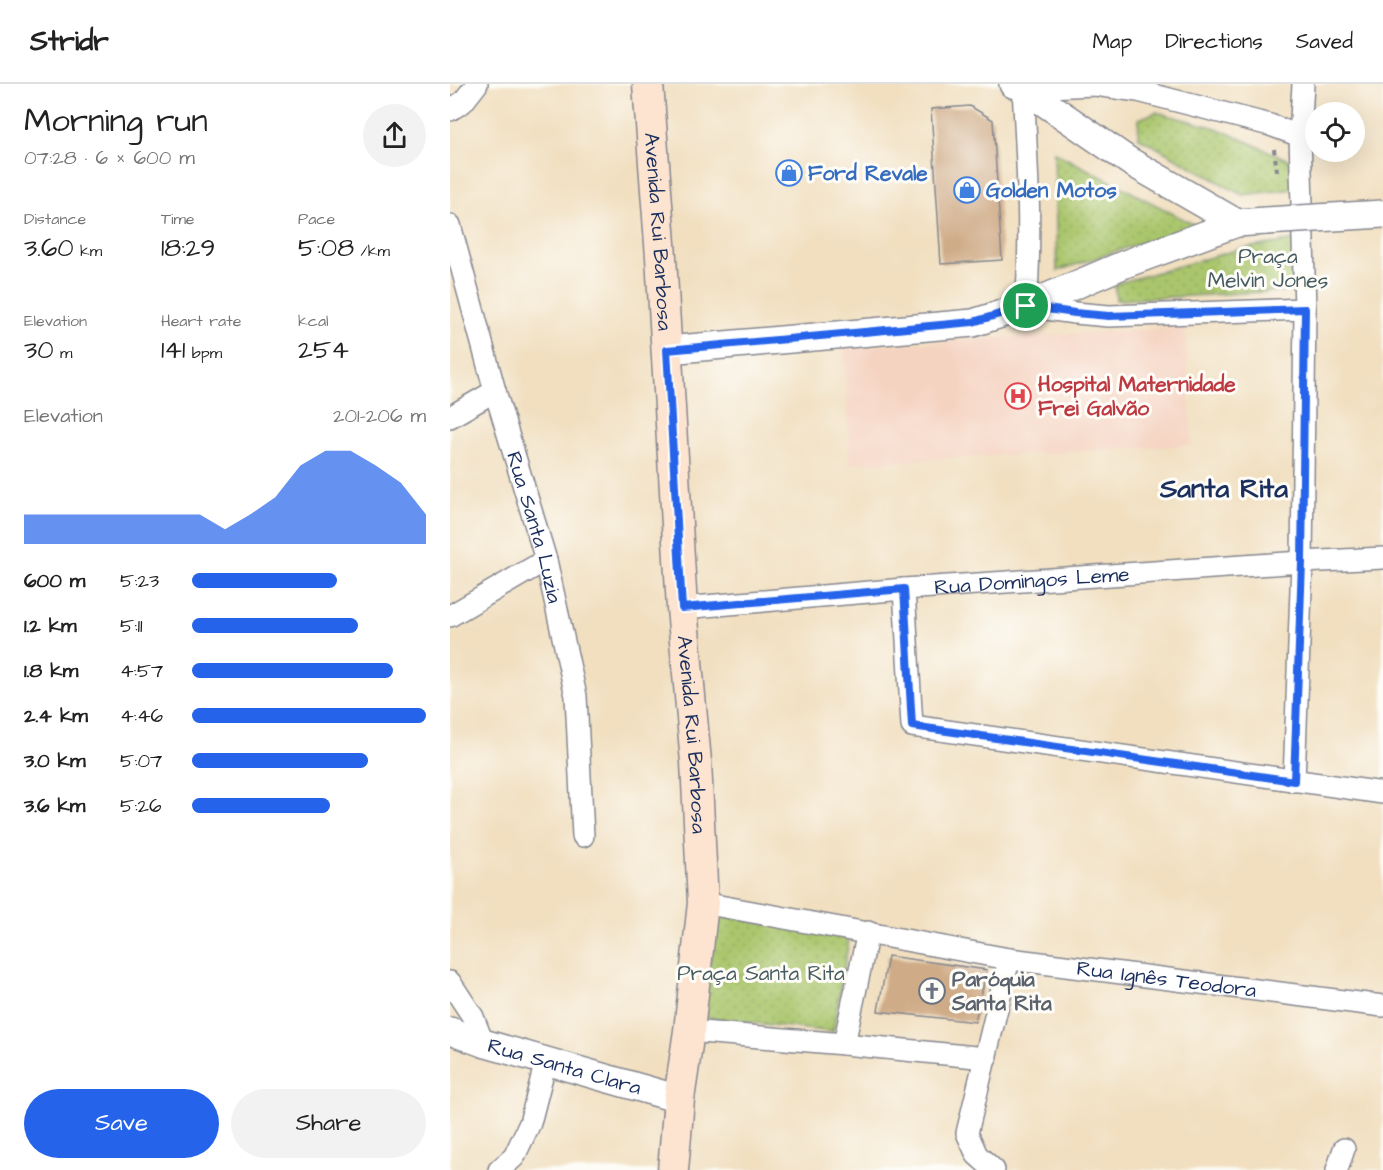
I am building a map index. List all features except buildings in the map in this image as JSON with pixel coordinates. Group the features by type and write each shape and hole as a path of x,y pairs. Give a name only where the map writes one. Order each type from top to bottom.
{"main road":[{"name":"Avenida Rui Barbosa","path":"648,84 682,608 696,762 703,903 679,1099 673,1170"}],"street":[{"path":"450,110 463,102 477,84"},
{"path":"1294,781 1302,562 1305,309 1300,136 1303,84"},
{"path":"1018,86 1095,85 1138,91 1270,125 1300,136"},
{"path":"1018,86 1028,178 1029,234 1026,306"},
{"path":"1018,86 1129,161 1237,223"},
{"path":"667,350 973,322 1026,306 1125,264 1237,223 1383,214"},
{"name":"Rua Santa Luzia","path":"450,225 495,391 546,560 576,696 583,836"},
{"path":"1026,306 1109,316 1305,309"},
{"path":"450,417 495,391"},
{"name":"Rua Domingos Leme","path":"682,608 904,589 1383,558"},
{"path":"450,616 546,560"},
{"path":"904,589 912,726 1383,793"},
{"name":"Rua Ignês Teodora","path":"703,903 1009,958 1383,1006"},
{"path":"844,1044 868,932"},
{"path":"993,1170 977,1155 967,1133 1009,958"},
{"path":"450,982 473,1017 483,1043"},
{"name":"Rua Santa Clara","path":"450,1031 483,1043 679,1099"},
{"path":"689,1031 986,1058"},
{"path":"499,1170 514,1157 531,1123 546,1061"},
{"path":"1336,1170 1344,1149"}],"shaded area":[{"name":"Hospital Maternidade Frei Galvão","path":"1185,327 1192,445 850,464 844,347"}],"green space":[{"name":"Praça Melvin Jones","path":"1156,112 1216,128 1291,161 1294,189 1242,195 1138,137 1139,119"},
{"name":"Praça Melvin Jones","path":"1054,152 1195,225 1057,271"},
{"name":"Praça Melvin Jones","path":"1296,240 1297,290 1116,300 1115,284 1240,249"},
{"name":"Praça Santa Rita","path":"718,915 850,934 833,1032 701,1017"}],"place":[{"name":"Ford Revale","path":"789,173"},
{"name":"Golden Motos","path":"967,190"},
{"name":"Hospital Maternidade Frei Galvão","path":"1018,396"},
{"name":"Paróquia Santa Rita","path":"932,991"}],"district":[{"name":"Santa Rita","path":"1224,489"}],"route":[{"path":"1026,306 1109,316 1305,309 1302,562 1294,781 912,726 904,589 682,608 667,350 973,322 1026,306"}]}
